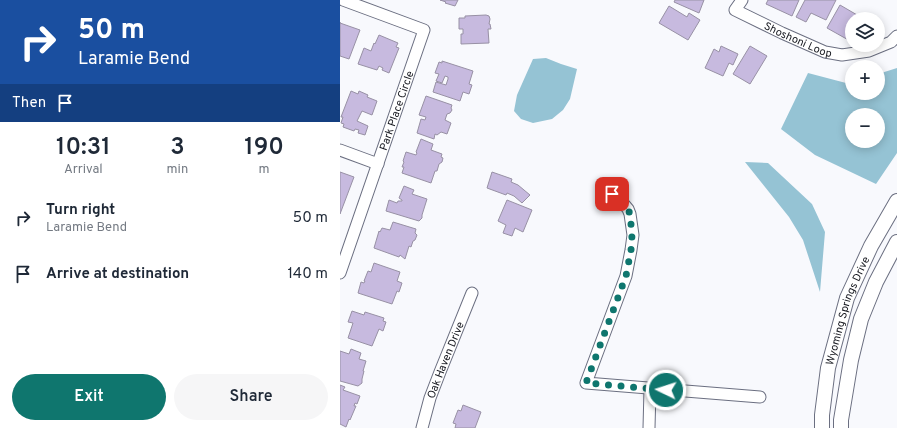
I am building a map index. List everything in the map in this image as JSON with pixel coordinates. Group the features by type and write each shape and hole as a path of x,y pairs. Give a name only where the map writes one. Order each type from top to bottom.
{"street":[{"name":"Park Place Circle","path":"340,273 424,30 343,0"},
{"name":"Shoshoni Loop","path":"742,0 735,10 782,34 825,52 842,55 869,51 891,42 897,36"},
{"path":"340,150 378,164"},
{"path":"612,194 622,202 630,214 632,235 631,250 626,276 586,383 760,396"},
{"name":"Wyoming Springs Drive","path":"822,428 822,415 828,368 847,298 871,246 897,201"},
{"name":"Wyoming Springs Drive","path":"841,428 851,360 861,319 876,282 897,242"},
{"name":"Oak Haven Drive","path":"422,428 437,378 472,293"},
{"path":"649,428 650,388"}],"water":[{"path":"546,58 577,69 570,99 563,110 552,119 533,123 521,119 514,111 517,95 533,59"},
{"path":"897,68 897,153 876,184 815,155 781,129 808,73 845,83 845,100 885,100 885,72"},
{"path":"745,162 768,163 812,204 825,232 820,292 803,240 789,217"}],"building":[{"path":"440,0 458,0 455,6"},
{"path":"675,0 704,0 699,13 674,2"},
{"path":"768,0 799,0 792,16 766,4"},
{"path":"805,0 836,0 826,20 811,13 806,22 796,17"},
{"path":"840,5 852,12 845,12 845,38 827,28"},
{"path":"669,6 687,17 689,13 700,20 688,40 659,23"},
{"path":"465,16 489,16 490,19 489,24 491,29 488,29 489,43 461,44 461,34 463,34 463,29 459,29 459,18 465,18"},
{"path":"340,23 360,30 349,59 340,56"},
{"path":"379,35 398,43 396,47 399,48 389,73 382,70 383,68 379,66 377,70 358,64 364,48 371,51"},
{"path":"721,46 738,54 733,65 729,63 723,76 705,68 714,49 719,52"},
{"path":"750,46 767,56 750,84 733,74"},
{"path":"442,61 473,71 469,84 472,85 469,94 463,92 460,101 433,92 436,82 446,85 448,79 448,77 445,76 442,83 436,81 439,74 435,73 439,62 442,63"},
{"path":"351,91 358,94 359,91 368,95 367,97 377,101 372,115 362,111 357,121 368,126 365,135 358,133 359,130 355,129 354,131 343,127 344,124 341,123 343,117 341,117"},
{"path":"426,96 452,105 452,110 447,114 445,120 451,123 447,134 441,132 437,135 435,134 434,139 417,133 421,119 425,120 426,117 419,115"},
{"path":"421,139 433,144 431,150 442,154 441,157 443,158 437,171 435,171 431,183 402,173 404,167 402,167 403,161 406,152 416,155"},
{"path":"340,172 354,177 340,214"},
{"path":"492,172 512,179 511,182 518,185 530,195 522,203 514,196 507,193 506,195 487,188"},
{"path":"404,186 414,190 412,194 427,199 422,218 419,221 386,211 389,200 397,203 398,201 402,201 399,198"},
{"path":"507,200 532,210 523,232 515,228 512,236 503,233 506,225 498,221"},
{"path":"393,222 416,229 415,233 417,235 411,247 409,246 405,259 400,255 399,257 374,248 379,231 380,232 382,228 390,230"},
{"path":"374,263 400,272 397,281 402,283 392,304 358,293 361,282 364,283 368,271 371,272"},
{"path":"352,311 364,315 365,312 384,318 383,321 386,322 383,331 379,329 372,346 348,338 353,323 348,322"},
{"path":"351,349 361,353 359,359 366,361 362,383 358,386 340,381 340,351 349,354"},
{"path":"340,385 345,387 343,390 360,396 357,404 355,403 354,406 356,406 346,427 340,424"},
{"path":"463,405 481,412 475,428 455,428 456,424 453,423 458,410 461,411"}],"route":[{"path":"612,194 618,197 628,209 630,214 632,235 631,250 626,276 586,383 666,390"}]}
